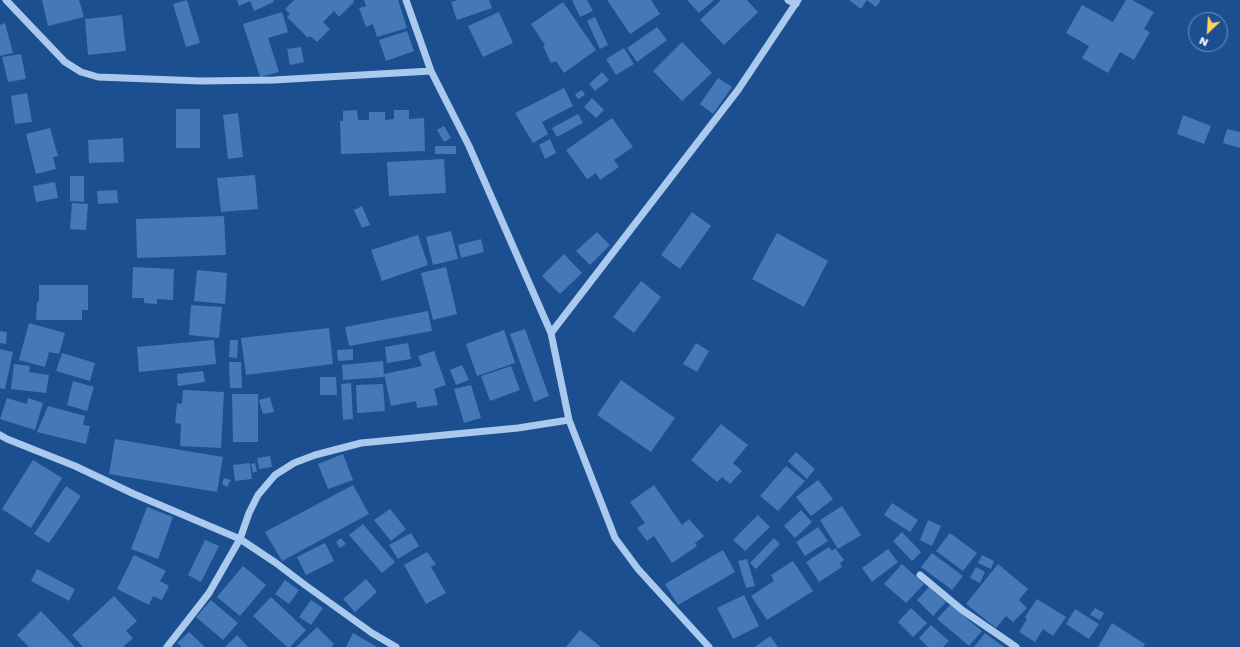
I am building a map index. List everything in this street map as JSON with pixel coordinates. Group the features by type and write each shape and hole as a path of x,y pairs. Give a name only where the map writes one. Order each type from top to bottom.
{"street":[{"path":"6,0 65,62 81,72 98,77 201,81 274,80 431,71"},
{"path":"406,0 431,71 469,146 551,332 569,420 615,538 638,569 709,647"},
{"path":"551,332 738,90 797,2 788,0"},
{"path":"167,647 209,593 240,539 249,513 258,495 275,475 294,463 315,455 361,443 518,428 569,420"},
{"path":"0,435 76,466 134,494 240,539 276,563 372,633 396,647"},
{"path":"920,574 962,610 1016,647"}],"building":[{"path":"42,0 79,0 84,17 48,26"},
{"path":"187,0 200,43 186,47 173,4"},
{"path":"237,0 273,0 274,2 254,11 250,1 239,6"},
{"path":"294,0 353,0 354,2 339,17 334,11 323,22 330,29 317,42 310,36 308,38 287,17 290,14 285,9"},
{"path":"364,0 398,0 407,28 377,37 373,24 366,27 359,8 366,6"},
{"path":"458,0 489,0 492,8 457,20 451,2"},
{"path":"572,0 587,0 593,11 580,17"},
{"path":"607,0 651,0 660,14 630,34"},
{"path":"714,0 699,13 688,1"},
{"path":"721,0 747,0 758,12 724,45 700,20"},
{"path":"849,0 867,0 861,9"},
{"path":"867,0 881,0 876,7"},
{"path":"1126,0 1132,0 1154,12 1144,29 1150,32 1134,60 1120,52 1108,73 1082,58 1089,46 1066,33 1082,5 1113,22"},
{"path":"563,2 596,50 564,73 556,61 551,63 543,46 545,45 531,24"},
{"path":"282,12 288,32 268,38 279,72 260,77 243,24"},
{"path":"499,12 513,43 483,57 468,26"},
{"path":"122,15 126,51 88,55 85,19"},
{"path":"595,17 608,45 600,49 587,21"},
{"path":"5,23 13,53 0,56 0,25"},
{"path":"657,27 667,40 637,62 627,48"},
{"path":"407,31 414,51 386,61 379,40"},
{"path":"682,42 712,73 682,101 653,71"},
{"path":"301,47 304,62 290,65 287,49"},
{"path":"624,48 634,64 616,75 606,59"},
{"path":"21,54 26,79 8,82 2,57"},
{"path":"602,72 609,80 595,91 589,84"},
{"path":"718,78 732,87 713,114 700,104"},
{"path":"564,88 573,106 542,122 548,134 533,143 515,113"},
{"path":"582,90 585,95 578,99 575,94"},
{"path":"27,93 32,122 15,124 11,96"},
{"path":"592,98 604,110 596,118 584,107"},
{"path":"176,109 200,109 200,148 176,148"},
{"path":"357,110 358,120 369,120 369,112 385,112 385,120 394,119 394,110 409,110 409,119 424,118 425,151 341,154 340,121 343,121 343,111"},
{"path":"238,113 243,157 228,159 223,115"},
{"path":"578,114 583,123 557,137 552,128"},
{"path":"1183,115 1211,126 1204,144 1177,134"},
{"path":"612,118 633,147 614,160 619,167 600,180 596,173 587,179 566,150"},
{"path":"444,126 451,138 444,142 437,130"},
{"path":"50,128 58,156 53,157 56,169 36,174 26,134"},
{"path":"1227,129 1240,132 1240,148 1223,143"},
{"path":"123,138 124,162 89,163 88,140"},
{"path":"550,139 556,153 545,159 539,145"},
{"path":"435,146 456,146 456,154 435,154"},
{"path":"444,159 446,193 389,196 387,162"},
{"path":"255,175 258,209 221,212 217,178"},
{"path":"70,176 84,176 84,202 70,201"},
{"path":"55,182 58,198 36,202 33,186"},
{"path":"117,190 118,203 98,204 97,191"},
{"path":"72,203 88,204 86,230 70,229"},
{"path":"362,206 370,225 362,228 354,210"},
{"path":"692,212 711,226 680,269 661,255"},
{"path":"224,216 226,255 137,258 136,219"},
{"path":"451,231 458,259 433,265 426,237"},
{"path":"597,232 610,245 590,265 576,251"},
{"path":"777,233 828,261 804,307 752,279"},
{"path":"418,235 428,265 382,281 371,250"},
{"path":"481,239 484,252 461,258 458,245"},
{"path":"564,254 582,273 560,294 542,276"},
{"path":"133,267 174,269 173,300 157,299 157,304 144,303 144,298 132,298"},
{"path":"446,267 457,314 433,320 421,273"},
{"path":"197,270 227,273 225,304 194,301"},
{"path":"641,281 661,297 634,333 613,317"},
{"path":"39,285 88,285 88,310 82,310 82,320 36,320 37,302 39,301"},
{"path":"191,305 222,307 219,338 189,335"},
{"path":"428,311 432,331 349,346 345,327"},
{"path":"29,323 65,333 59,354 49,352 45,367 19,360"},
{"path":"329,328 333,364 246,375 241,338"},
{"path":"525,329 549,396 534,402 510,334"},
{"path":"504,330 515,363 477,376 466,344"},
{"path":"0,331 7,332 6,344 0,343"},
{"path":"214,340 216,364 139,372 137,347"},
{"path":"230,340 238,340 237,358 229,357"},
{"path":"408,343 411,359 387,363 385,347"},
{"path":"696,343 709,351 697,372 683,364"},
{"path":"0,349 13,352 5,389 0,388"},
{"path":"353,349 353,360 338,361 337,350"},
{"path":"434,351 446,385 434,389 438,405 417,408 416,401 391,406 384,374 422,366 418,356"},
{"path":"62,353 95,363 90,381 56,371"},
{"path":"383,361 384,377 343,380 342,365"},
{"path":"229,362 241,362 242,388 230,388"},
{"path":"14,364 30,366 29,372 49,375 46,393 11,389"},
{"path":"462,365 469,380 456,385 450,370"},
{"path":"511,366 520,390 490,401 481,376"},
{"path":"203,371 205,382 178,386 177,374"},
{"path":"320,377 336,377 337,395 320,395"},
{"path":"621,380 675,418 651,452 597,415"},
{"path":"73,381 94,387 87,411 67,405"},
{"path":"351,383 353,419 343,420 341,384"},
{"path":"383,384 385,411 357,413 356,385"},
{"path":"471,385 481,418 464,423 454,389"},
{"path":"183,390 224,392 221,448 180,446 181,424 175,423 177,403 182,404"},
{"path":"232,394 258,394 258,442 233,442"},
{"path":"270,397 274,412 263,414 259,400"},
{"path":"7,398 27,404 28,398 43,403 35,430 0,419"},
{"path":"48,406 85,416 83,425 90,426 86,444 37,432"},
{"path":"721,424 748,445 733,463 742,471 730,484 722,477 717,482 691,460"},
{"path":"115,439 223,457 217,492 109,474"},
{"path":"796,452 815,469 807,479 788,461"},
{"path":"343,454 353,480 328,489 318,464"},
{"path":"270,456 272,467 259,469 257,458"},
{"path":"33,460 62,478 31,528 2,509"},
{"path":"250,463 252,479 235,481 233,465"},
{"path":"255,463 257,471 253,473 251,464"},
{"path":"786,466 805,481 778,511 760,496"},
{"path":"224,478 231,480 227,487 222,484"},
{"path":"818,480 833,499 811,516 796,497"},
{"path":"353,485 369,514 282,561 265,532"},
{"path":"654,485 682,525 689,519 704,536 695,543 697,546 672,563 654,536 647,541 637,528 645,523 630,502"},
{"path":"66,486 81,496 49,543 34,534"},
{"path":"892,503 918,520 910,532 884,515"},
{"path":"842,506 861,535 838,549 820,520"},
{"path":"147,507 173,517 158,559 131,549"},
{"path":"390,509 406,529 391,541 374,520"},
{"path":"801,510 812,522 795,538 784,526"},
{"path":"758,515 770,527 745,551 733,540"},
{"path":"928,520 941,526 932,546 920,540"},
{"path":"363,524 395,562 382,573 349,535"},
{"path":"818,527 828,541 805,556 796,542"},
{"path":"902,532 921,552 912,561 893,541"},
{"path":"411,533 419,546 398,559 389,545"},
{"path":"950,533 977,553 963,571 936,551"},
{"path":"341,538 346,544 340,548 336,542"},
{"path":"774,538 780,544 756,569 750,563"},
{"path":"205,540 219,546 201,582 188,575"},
{"path":"325,543 334,561 306,575 297,557"},
{"path":"829,547 832,551 835,548 844,560 840,563 842,567 819,582 806,562"},
{"path":"888,549 898,562 872,582 862,568"},
{"path":"723,550 735,572 678,605 665,584"},
{"path":"427,552 436,564 431,567 446,593 426,604 404,565"},
{"path":"932,553 963,576 952,590 921,567"},
{"path":"134,555 166,571 160,581 169,586 162,600 153,596 149,605 117,589"},
{"path":"982,555 994,561 991,569 978,563"},
{"path":"747,559 755,586 746,588 738,561"},
{"path":"793,561 813,591 767,620 751,596 774,581 771,575"},
{"path":"902,564 924,584 906,603 884,584"},
{"path":"998,564 1028,589 1019,600 1027,608 1013,622 1006,616 996,628 966,604"},
{"path":"243,566 266,585 240,616 217,597"},
{"path":"976,567 985,572 980,583 970,578"},
{"path":"37,569 75,589 69,601 31,581"},
{"path":"366,579 377,592 355,612 343,599"},
{"path":"285,580 299,590 289,604 275,594"},
{"path":"929,587 946,602 933,616 917,600"},
{"path":"744,595 759,626 733,639 717,608"},
{"path":"114,596 137,621 126,631 133,638 123,647 83,647 72,635"},
{"path":"271,597 306,630 290,647 287,647 253,616"},
{"path":"1037,599 1066,617 1053,636 1043,629 1035,642 1019,632 1027,619 1025,617"},
{"path":"211,600 238,623 223,640 196,617"},
{"path":"311,600 323,608 311,625 299,617"},
{"path":"950,605 982,631 969,646 937,619"},
{"path":"911,608 927,623 913,637 898,622"},
{"path":"1095,608 1104,613 1100,620 1090,615"},
{"path":"1075,609 1099,624 1089,639 1066,624"},
{"path":"41,611 75,647 29,647 17,635"},
{"path":"1112,623 1145,644 1143,647 1098,647"},
{"path":"931,625 949,641 943,647 928,647 919,638"},
{"path":"317,627 334,644 331,647 296,647"},
{"path":"580,630 601,647 566,647"},
{"path":"189,632 205,647 182,647 177,643"},
{"path":"353,633 377,647 346,647"},
{"path":"985,633 1004,647 974,647"},
{"path":"237,635 248,647 225,647"},
{"path":"770,636 778,647 755,647"}]}
